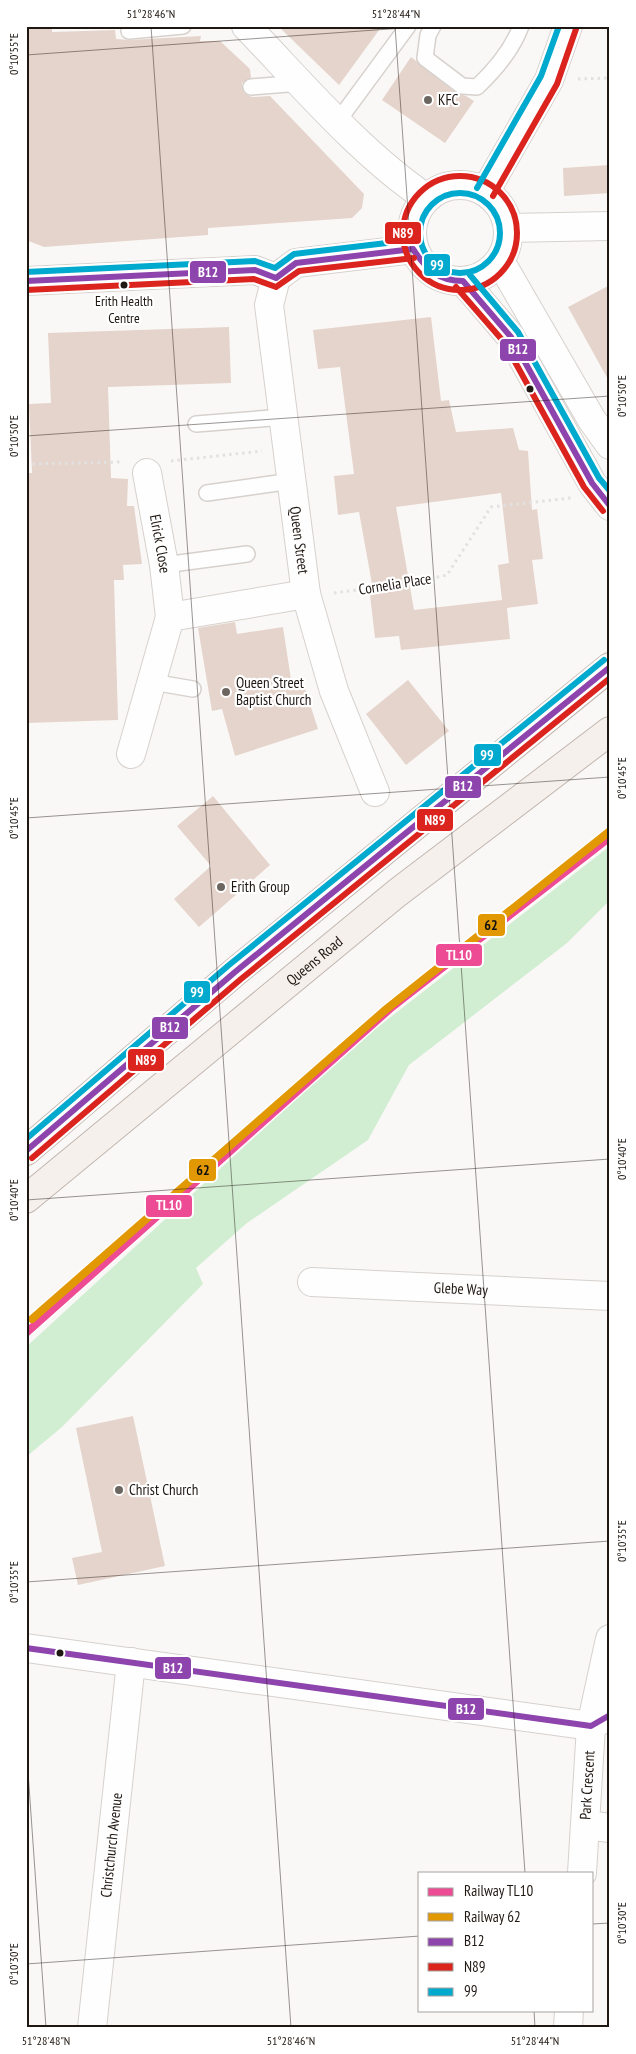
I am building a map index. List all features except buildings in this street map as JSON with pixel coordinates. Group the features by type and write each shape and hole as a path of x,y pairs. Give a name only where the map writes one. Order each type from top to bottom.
{"main road":[{"path":"26,1151 235,972 610,667"},
{"name":"Queens Road","path":"26,1200 396,893 610,731"}],"street":[{"path":"246,26 338,121 401,180 425,197"},
{"path":"485,192 549,80 568,26"},
{"path":"449,187 474,187 494,197 504,211 508,228 507,245 500,261 489,273 476,279 449,282 436,276 423,265 413,249 410,232 415,210 425,197 449,187"},
{"path":"508,228 610,226"},
{"path":"26,282 255,270 276,278 296,264 413,249"},
{"path":"500,261 605,430"},
{"name":"Queen Street","path":"276,278 269,305 306,594 334,691 374,792"},
{"path":"463,281 511,337 592,483 610,506"},
{"name":"Elrick Close","path":"131,754 170,617 164,565 147,473"},
{"path":"170,617 306,594"},
{"name":"Glebe Way","path":"312,1282 610,1296"},
{"name":"Park Crescent","path":"582,1872 598,1827 600,1721 610,1639"},
{"path":"26,1648 600,1721"},
{"name":"Christchurch Avenue","path":"92,2028 131,1662"},
{"path":"568,2028 569,2012"}],"lane":[{"path":"129,31 183,26"},
{"path":"338,121 408,26"},
{"path":"433,26 428,35 425,58 462,86 477,87 494,71 517,37 520,26"},
{"path":"251,87 301,83"},
{"path":"196,424 284,417"},
{"path":"207,493 292,481"},
{"path":"164,565 247,554"},
{"path":"152,682 193,689"}],"path":[{"name":"Cornelia Place","path":"306,594 322,594 416,582 447,575 491,507 570,498 592,483"}],"green space":[{"path":"610,846 610,900 567,943 409,1065 368,1140 247,1223 196,1268 203,1284 62,1427 26,1457 26,1347 356,1044"}],"rail line":[{"name":"62","path":"32,1319 384,1011 610,831"},
{"name":"TL10","path":"26,1333 392,1007 610,837"}],"transit line":[{"name":"99","path":"477,188 541,76 559,26"},
{"name":"N89","path":"493,196 557,84 576,29"},
{"name":"N89","path":"460,176 482,180 500,193 513,211 517,233 513,255 500,273 482,286 460,290 438,286 420,273 407,255 403,233 407,211 420,193 438,180 460,176"},
{"name":"99","path":"460,193 475,196 488,205 497,218 500,233 497,248 488,261 475,270 460,273 445,270 432,261 423,248 420,233 423,218 432,205 445,196 460,193"},
{"name":"99","path":"26,272 255,261 275,268 294,254 412,240"},
{"name":"B12","path":"26,281 255,270 276,278 296,263 413,249 428,268 440,276 446,279 463,281 511,337 592,483 610,506"},
{"name":"N89","path":"26,290 254,279 276,287 299,271 414,258"},
{"name":"99","path":"470,275 518,332 599,478 610,491"},
{"name":"N89","path":"456,287 504,342 584,487 603,511"},
{"name":"99","path":"26,1139 229,965 604,660"},
{"name":"B12","path":"26,1151 235,972 610,667"},
{"name":"N89","path":"32,1158 241,979 610,678"},
{"name":"B12","path":"26,1648 591,1726 610,1715"}],"place":[{"name":"KFC","path":"428,100"},
{"name":"Erith Health Centre","path":"124,285"},
{"name":"Queen Street Baptist Church","path":"226,692"},
{"name":"Erith Group","path":"221,887"},
{"name":"Christ Church","path":"119,1490"}]}
